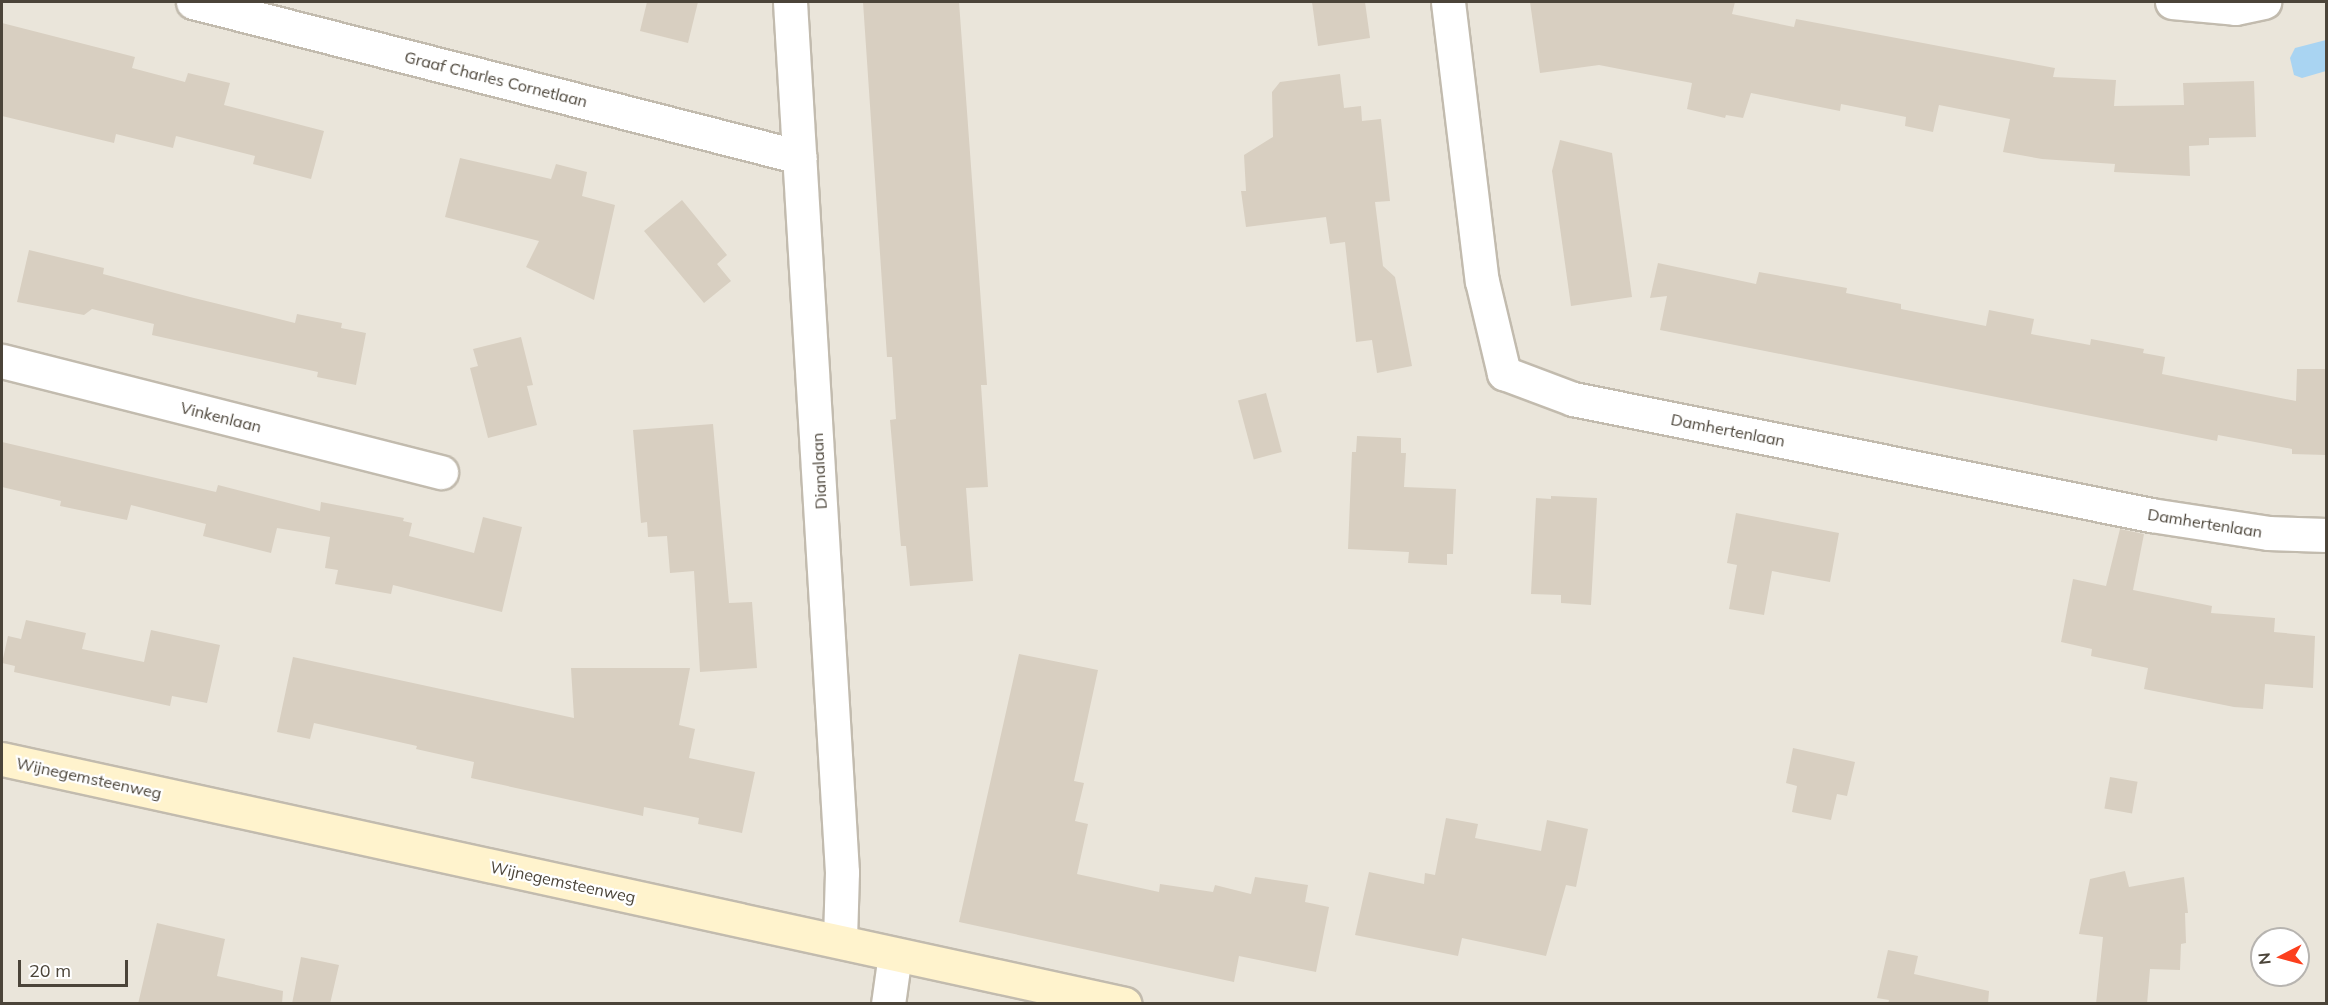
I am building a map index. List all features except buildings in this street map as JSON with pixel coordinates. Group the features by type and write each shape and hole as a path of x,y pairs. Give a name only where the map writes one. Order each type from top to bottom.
{"street":[{"name":"Graaf Charles Cornetlaan","path":"193,2 800,157"},
{"name":"Dianalaan","path":"790,2 842,872 840,941"},
{"name":"Damhertenlaan","path":"1448,2 1482,281 1504,373 1573,399 2128,510 2268,533 2326,535"},
{"path":"2172,2 2235,8 2264,2"},
{"name":"Vinkenlaan","path":"2,362 441,472"},
{"name":"Wijnegemsteenweg","path":"2,759 1125,1004"},
{"path":"888,1004 896,954"}],"shaded area":[{"path":"2,2 2326,2 2326,1003 2,1004"}],"water":[{"path":"2326,40 2326,71 2302,78 2294,75 2290,58 2295,48"}]}
